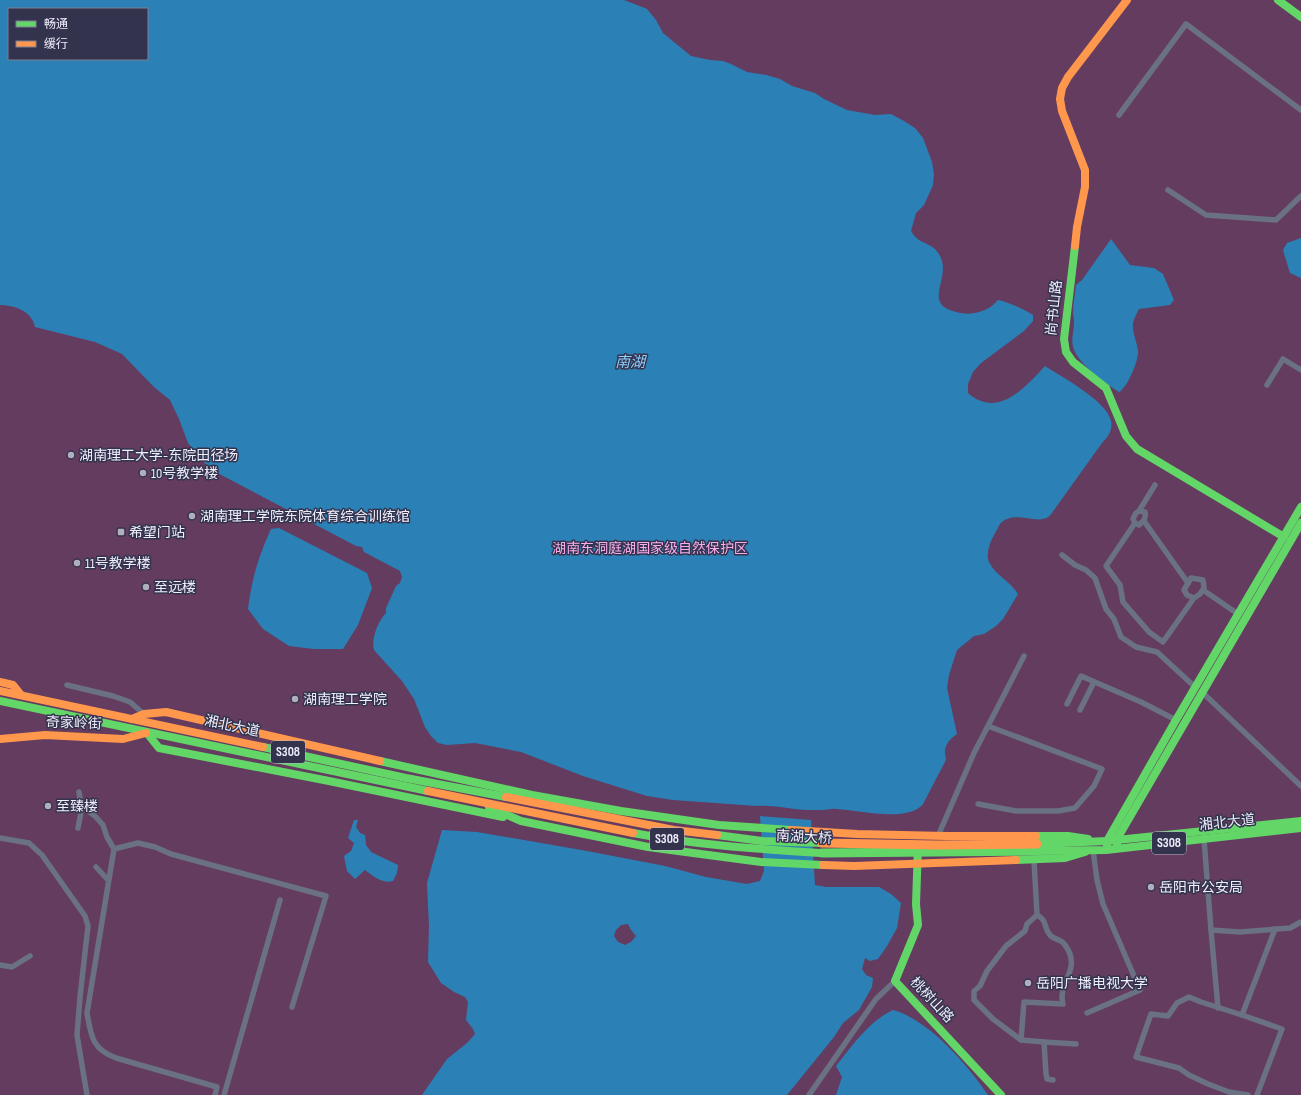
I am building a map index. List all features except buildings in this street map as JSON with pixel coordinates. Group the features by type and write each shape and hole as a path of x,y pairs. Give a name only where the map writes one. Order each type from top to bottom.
{"main road":[{"name":"尚书山路","path":"1127,0 1068,77 1062,88 1060,99 1062,111 1085,170 1085,187 1077,227 1064,339 1066,352 1073,362 1106,388 1126,436 1137,449 1284,537"},
{"path":"1278,0 1301,17"},
{"path":"1117,844 1238,614 1301,507"},
{"path":"577,808 719,825 857,834 938,836 1068,836 1107,845 1176,720 1198,690 1301,523"},
{"path":"0,682 13,685 21,695"},
{"name":"湘北大道","path":"0,691 161,725 577,808"},
{"name":"湘北大道","path":"0,701 573,821"},
{"path":"132,719 144,714 166,712 507,794 521,796"},
{"path":"144,714 161,725"},
{"path":"147,733 159,748 329,781 648,847 761,862 854,866 939,864 1036,852"},
{"name":"奇家岭街","path":"0,739 45,735 123,739 147,733"},
{"path":"475,801 521,821"},
{"name":"南湖大桥","path":"577,808 674,830 762,841 937,845 1036,852"},
{"path":"468,810 517,810"},
{"name":"湘北大道","path":"1036,852 1117,844 1301,820"},
{"name":"南湖大桥","path":"573,821 671,840 762,849 822,853 1036,852"},
{"name":"湘北大道","path":"1117,844 1204,838 1301,828"},
{"name":"桃树山路","path":"918,835 916,904 918,925 895,981 1001,1095"},
{"path":"938,836 931,842 928,850 930,856 939,864"},
{"name":"湘北大道","path":"1036,852 1093,850 1107,845"}],"street":[{"path":"1119,115 1186,24 1301,110"},
{"path":"1168,190 1206,215 1276,220 1301,196"},
{"path":"1267,386 1283,359 1301,370"},
{"path":"1155,485 1140,511 1136,513 1133,519 1135,523 1106,566 1120,585 1124,602 1149,632 1163,642 1194,598 1200,594 1204,588 1203,580 1191,578 1184,590 1187,595 1194,598"},
{"path":"1135,523 1140,525 1144,522 1146,517 1145,512 1140,511"},
{"path":"1144,522 1188,583"},
{"path":"1062,555 1074,564 1086,570 1095,578 1106,609 1114,619 1121,637 1136,647 1157,652 1301,786"},
{"path":"1203,590 1238,614"},
{"path":"938,836 974,753 1024,656"},
{"path":"1067,704 1081,676 1141,702 1176,720"},
{"path":"1080,710 1094,682"},
{"path":"67,685 113,696 130,702 144,714"},
{"path":"978,804 1016,811 1058,811 1076,808 1094,786 1102,769 988,726"},
{"path":"79,792 80,806 95,816 103,825 107,837 114,849 87,1013 90,1032 96,1046 106,1055 217,1087 215,1095"},
{"path":"78,828 82,807"},
{"path":"0,838 29,843 42,855 86,916 88,926 80,990 77,1035 87,1095"},
{"path":"1204,838 1218,1008"},
{"path":"114,849 138,843 155,846 171,854 326,896 292,1007"},
{"path":"1086,1013 1140,990 1103,904 1097,880 1093,850"},
{"path":"1036,852 1037,915 1027,924 1025,931 1006,946 987,971 980,986 974,991 974,1000 1021,1040 1076,1044"},
{"path":"96,867 108,880"},
{"path":"224,1095 280,900"},
{"path":"1021,1040 1024,1002 1063,1004 1062,993 1072,960 1070,952 1064,942 1051,936 1042,918 1037,915"},
{"path":"1212,930 1240,932 1290,928 1301,922"},
{"path":"1242,1015 1275,929"},
{"path":"0,965 12,967 30,956"},
{"path":"809,1095 876,999 895,981"},
{"path":"1248,1095 1229,1092 1208,1084 1189,1075 1179,1068 1136,1057 1151,1014 1168,1016 1178,1003 1189,997 1282,1029 1257,1095"},
{"path":"1044,1042 1047,1079 1053,1080"}],"green space":[{"name":"湖南东洞庭湖国家级自然保护区","path":"0,0 1301,0 1301,1095 0,1095"}],"water":[{"name":"南湖","path":"0,0 624,0 647,9 656,20 663,33 691,56 723,61 747,72 780,79 792,86 815,93 847,110 875,115 891,114 915,128 923,138 932,162 934,174 933,185 924,205 916,213 911,231 918,239 934,248 940,256 943,264 943,273 939,289 940,303 946,308 956,312 969,314 980,312 989,308 998,300 1016,306 1033,315 1033,321 1024,331 981,363 973,372 968,384 968,393 979,400 989,403 1000,402 1010,398 1029,383 1045,366 1093,398 1108,413 1111,421 1111,430 1050,516 1043,519 1018,517 1005,520 1000,524 991,541 988,554 989,562 995,571 1015,589 1018,594 1003,619 996,626 984,634 974,636 957,650 949,675 947,688 957,734 947,745 945,750 946,760 923,804 916,810 906,813 882,814 835,809 806,810 769,806 673,800 647,796 583,776 521,752 475,743 447,745 438,743 425,727 414,699 402,681 374,650 373,646 376,630 386,613 386,608 396,586 400,583 402,577 400,571 364,552 362,547 356,546 210,469 188,443 170,400 154,387 122,354 95,342 35,327 33,321 26,313 11,306 0,305"},
{"path":"1301,238 1301,278 1290,273 1283,250 1287,243"},
{"path":"1111,239 1130,265 1154,268 1163,274 1174,300 1170,305 1139,309 1133,323 1133,330 1138,351 1137,361 1129,380 1119,392 1100,378 1080,360 1072,344 1074,322 1073,310 1076,285 1082,280"},
{"path":"279,528 367,573 372,588 358,625 343,649 314,649 289,646 263,629 248,609 251,588 262,549 271,529"},
{"path":"760,816 811,820 815,885 826,887 879,887 891,894 901,903 897,928 887,946 878,959 870,961 865,958 862,969 866,975 873,978 872,987 859,1010 843,1023 834,1037 787,1095 422,1095 447,1059 467,1043 475,1034 466,1020 468,1002 465,997 454,992 441,983 428,962 429,926 427,883 442,830 477,832 587,851 665,866 706,877 747,884 760,881 764,871","holes":["628,924 636,936 631,942 625,945 618,942 614,936 616,930 621,925"]},
{"path":"354,820 358,820 356,827 360,833 365,835 366,845 371,852 398,865 397,873 393,881 389,882 381,880 365,870 355,879 347,871 344,856 351,851 354,843 348,838"},
{"path":"893,1010 907,1015 933,1033 958,1057 988,1095 836,1095 842,1077 836,1066 869,1027"}],"traffic: fast":[{"path":"1278,0 1301,17"},
{"path":"1075,246 1064,339 1066,352 1073,362 1106,388 1126,436 1137,449 1284,537"},
{"path":"1107,846 1107,841 1176,720 1301,507"},
{"path":"1117,845 1117,839 1301,523"},
{"path":"0,701 428,791"},
{"path":"147,733 159,748 503,817"},
{"path":"263,747 406,778 506,797"},
{"path":"380,761 532,795 621,811 719,825 791,830"},
{"path":"489,807 521,821 648,847 761,862 823,865"},
{"path":"1037,844 1107,841 1301,821"},
{"path":"1036,851 1106,850 1301,828"},
{"path":"633,833 703,844 822,853"},
{"path":"717,835 762,841 822,843"},
{"path":"1036,836 1068,836 1088,839"},
{"path":"918,846 916,904 918,925 895,981 1001,1095"},
{"path":"822,853 1036,851"},
{"path":"1016,860 1065,858 1085,852"}],"traffic: slow":[{"path":"1075,246 1077,227 1085,187 1085,170 1062,111 1060,99 1062,88 1068,77 1127,0"},
{"path":"0,682 13,685 21,695"},
{"path":"0,691 263,747"},
{"path":"132,719 144,714 166,712 380,761"},
{"path":"0,739 45,735 123,739 146,733"},
{"path":"428,791 633,833"},
{"path":"506,797 674,830 717,835"},
{"path":"791,830 857,834 1036,836"},
{"path":"822,843 937,845 1037,844"},
{"path":"823,865 854,866 1016,860"}],"place":[{"name":"湖南理工大学-东院田径场","path":"71,455"},
{"name":"10号教学楼","path":"143,473"},
{"name":"湖南理工学院东院体育综合训练馆","path":"192,516"},
{"name":"希望门站","path":"121,532"},
{"name":"11号教学楼","path":"77,563"},
{"name":"至远楼","path":"146,587"},
{"name":"湖南理工学院","path":"295,699"},
{"name":"至臻楼","path":"48,806"},
{"name":"岳阳市公安局","path":"1151,887"},
{"name":"岳阳广播电视大学","path":"1028,983"}]}
